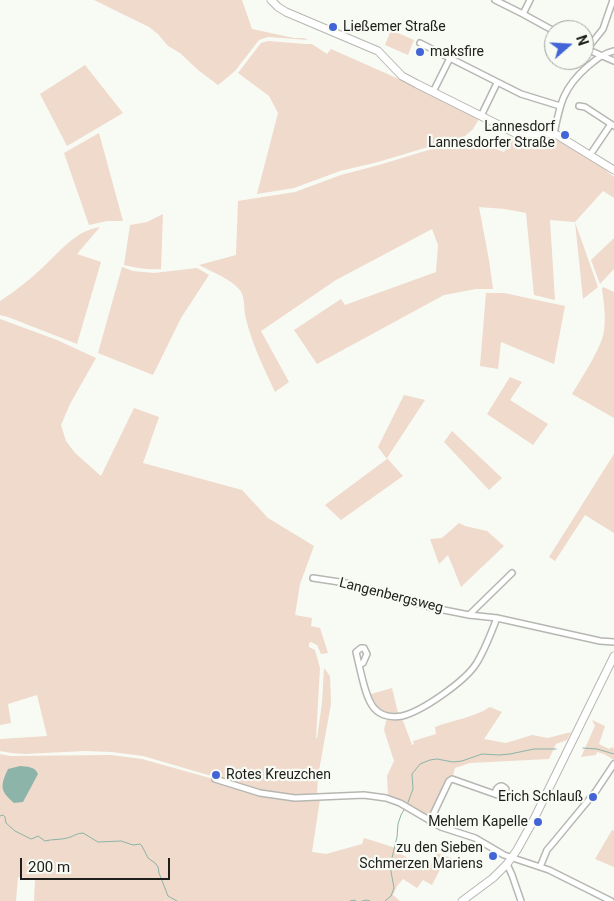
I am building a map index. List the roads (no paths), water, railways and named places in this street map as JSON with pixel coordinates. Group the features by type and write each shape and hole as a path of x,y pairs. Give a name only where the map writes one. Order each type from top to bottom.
{"street":[{"path":"271,0 286,12 378,51 402,76 481,116 521,135 554,134 614,170"},
{"path":"495,0 544,25"},
{"path":"524,14 530,0"},
{"path":"594,39 603,29 613,0"},
{"path":"420,43 521,94 560,106"},
{"path":"554,134 560,106 574,80 600,56 614,51"},
{"path":"594,53 614,61"},
{"path":"433,92 450,58"},
{"path":"481,116 497,82"},
{"path":"579,106 584,107 613,125 590,155"},
{"path":"469,615 512,573"},
{"name":"Langenbergsweg","path":"314,578 346,583 429,607 469,615 497,618 600,641 614,642"},
{"path":"359,665 372,706 386,716 404,715 431,702 467,675 478,661 497,618"},
{"path":"462,901 493,878 509,861 522,842 614,656"},
{"path":"540,868 547,850 596,790 614,764"},
{"path":"215,779 260,793 295,798 364,795 386,798 441,827 475,838 509,861 540,868 577,884 609,901"},
{"path":"430,821 449,781 452,779 495,794"},
{"path":"509,861 521,901"}],"water":[{"path":"20,766 33,768 38,774 23,802 14,803 6,795 3,784 8,769"}],"waterway":[{"path":"583,748 597,749 614,754"},
{"path":"407,805 413,789 412,774 420,764 430,760 437,759 453,762 482,754 499,755 534,749 556,749"},
{"path":"385,901 391,896 394,888 390,866 398,824 405,808"},
{"path":"0,816 3,815 6,823 15,831 31,839 38,836 45,841 64,839 83,833 98,842 121,841 133,845 140,844 148,858 158,867 168,896 177,901"},
{"path":"350,901 356,901"},
{"path":"362,901 370,901"}],"place":[{"name":"Ließemer Straße","path":"333,27"},
{"name":"maksfire","path":"420,52"},
{"name":"Lannesdorf Lannesdorfer Straße","path":"565,135"},
{"name":"Rotes Kreuzchen","path":"216,775"},
{"name":"Erich Schlauß","path":"593,797"},
{"name":"Mehlem Kapelle","path":"538,822"},
{"name":"zu den Sieben Schmerzen Mariens","path":"493,856"}]}
